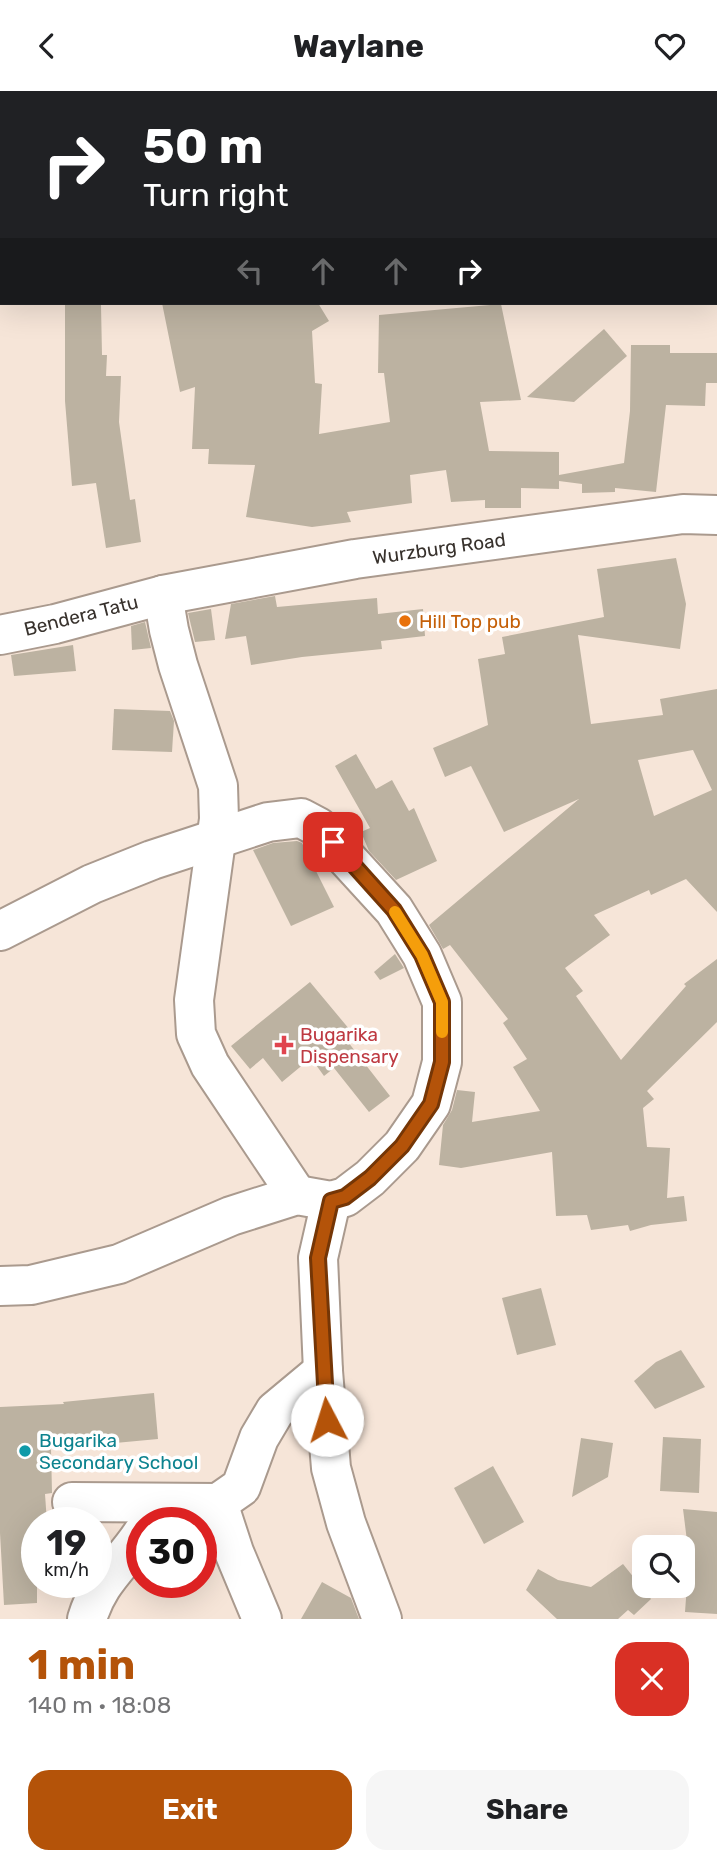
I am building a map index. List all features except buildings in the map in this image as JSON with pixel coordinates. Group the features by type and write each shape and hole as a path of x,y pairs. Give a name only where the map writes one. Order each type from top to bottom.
{"street":[{"name":"Wurzburg Road","path":"163,595 355,559 682,514 717,515"},
{"name":"Bendera Tatu","path":"0,635 55,624 163,595"},
{"path":"163,595 178,665 218,786 219,819 194,1000 196,1034 210,1065 314,1198 331,1468 346,1523 382,1619"},
{"path":"0,931 92,884 152,860 268,822 301,818 318,827 394,910 422,955 442,1002 442,1062 431,1104 402,1146 370,1178 345,1197 314,1198 231,1216 119,1264 31,1285 0,1286"},
{"path":"202,1507 218,1503 241,1487 259,1438 275,1411 323,1371"},
{"path":"72,1502 126,1515"},
{"path":"218,1503 234,1552 262,1619"},
{"path":"86,1619 107,1576 126,1550"}],"slow traffic":[{"path":"395,912 422,955 442,1002 442,1032"}],"place":[{"name":"Hill Top pub","path":"405,621"},
{"name":"Bugarika Dispensary","path":"284,1045"},
{"name":"Bugarika Secondary School","path":"25,1451"}],"route":[{"path":"327,1420 318,1258 331,1201 345,1197 370,1178 402,1146 431,1104 442,1062 442,1002 422,955 394,910 333,842"}]}
